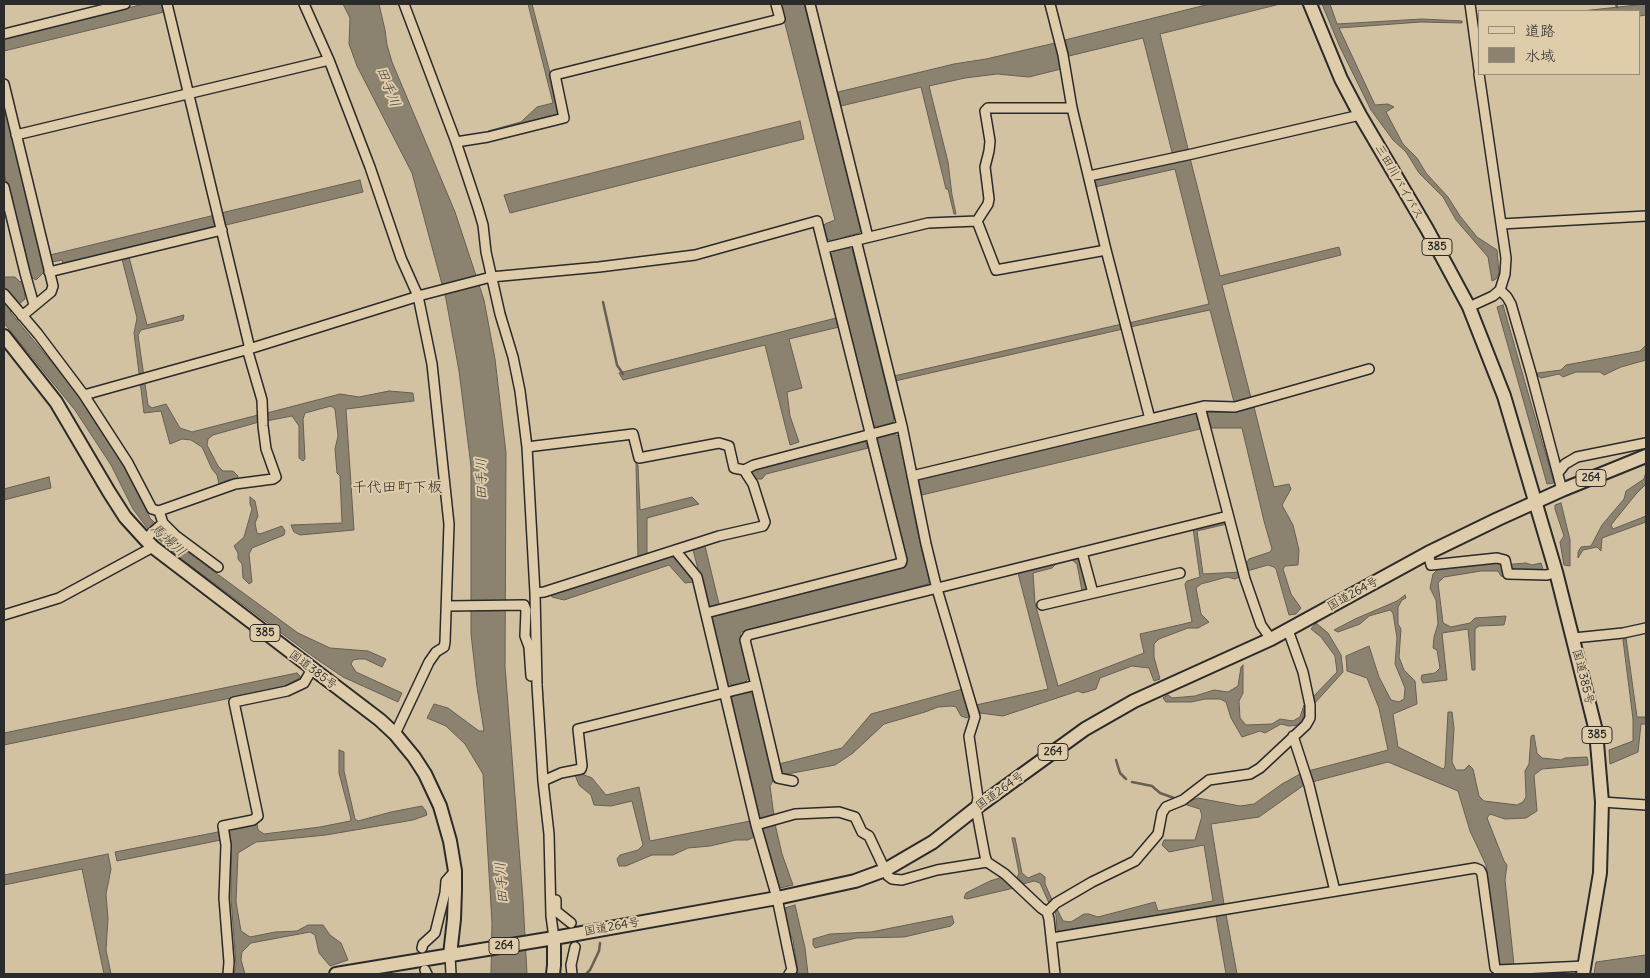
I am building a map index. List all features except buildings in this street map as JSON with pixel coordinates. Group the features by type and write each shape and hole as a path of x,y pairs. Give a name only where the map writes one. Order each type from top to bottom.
{"highway":[{"name":"三田川バイパス","path":"1310,4 1341,79 1427,229 1469,307 1504,396 1536,502"},
{"name":"国道385号","path":"4,336 56,402 120,508 149,540 312,670 380,720 414,756 440,806 450,842 455,871 454,919 450,955"},
{"name":"国道264号","path":"336,974 549,939 777,898 855,881 885,870 933,842 976,808 1086,729 1134,701 1271,639 1428,554 1536,502 1646,456"},
{"name":"国道385号","path":"1536,502 1574,638 1596,732 1602,802 1600,873 1584,970"},
{"path":"549,939 555,971"}],"street":[{"path":"4,34 126,4"},
{"path":"4,294 38,334 84,395 128,463 152,509 159,511 235,484 276,477 266,449 262,400 167,4"},
{"path":"304,4 330,60 370,167 401,258 420,296 432,364 450,524 450,606 444,647 436,652 430,662 395,734"},
{"path":"404,4 456,142 483,225 488,278 513,357 520,391 527,447 535,594 537,686 550,861 551,916 549,939"},
{"path":"456,142 488,137 564,118 555,75 780,19 776,4"},
{"path":"810,4 868,237"},
{"path":"1050,4 1063,55 1072,108 1106,250 1150,419"},
{"path":"1470,4 1478,64"},
{"path":"16,135 330,60"},
{"path":"1469,307 1493,296 1500,290 1505,274 1506,258 1479,75"},
{"path":"4,84 53,286 51,292 34,305 19,312"},
{"path":"976,221 988,204 989,199 986,167 990,141 985,111 988,108 1072,108"},
{"path":"1089,176 1360,115"},
{"path":"4,187 34,305"},
{"path":"1501,224 1646,216"},
{"path":"84,395 249,349 420,296 488,278 695,255 816,220 828,247 874,433 902,560 901,563 706,613"},
{"path":"828,247 928,223 976,221"},
{"path":"976,221 996,270 1106,250"},
{"path":"49,272 222,230"},
{"path":"851,241 912,476 937,589 975,716 969,736 978,798 976,808 987,862"},
{"path":"1500,290 1507,297 1510,304 1562,490"},
{"path":"912,476 1200,407 1235,406 1370,369"},
{"path":"1200,407 1245,579 1261,625 1271,639"},
{"path":"527,447 633,434 639,458 719,443 728,446 734,468 744,470 754,465 898,427"},
{"path":"1558,473 1564,464 1578,457 1646,443"},
{"path":"535,594 719,536 763,526 765,522 753,484 744,470"},
{"path":"159,511 162,524 218,567"},
{"path":"793,781 778,778 753,686 745,640 748,635 1228,516"},
{"path":"4,615 59,598 149,540 162,524"},
{"path":"675,550 697,577 729,692 777,898 792,970 789,974"},
{"path":"1082,552 1093,594"},
{"path":"1428,554 1431,565 1497,558 1505,560 1508,574 1547,575 1556,572"},
{"path":"1042,605 1180,572"},
{"path":"450,606 524,605 526,610 525,636 529,646 532,683 537,686"},
{"path":"1574,638 1646,628"},
{"path":"1047,912 1050,908 1092,882 1134,861 1158,834 1162,813 1166,807 1188,797 1209,780 1250,774 1260,768 1306,725 1310,718 1310,705 1303,672 1288,630"},
{"path":"228,974 230,962 224,898 226,845 223,826 253,820 258,816 234,702 287,691 304,683 312,670"},
{"path":"543,781 561,773 581,769 578,729 753,686"},
{"path":"1293,736 1310,785 1335,891"},
{"path":"1602,802 1646,805"},
{"path":"759,824 794,814 839,812 855,817 862,832 868,836 888,876 892,879 902,880 936,870 987,862 1005,874 1047,912 1052,938 1055,974"},
{"path":"550,861 555,875 556,911 571,923"},
{"path":"1052,938 1475,868 1480,870 1482,874 1495,968 1498,970 1584,970"},
{"path":"422,948 423,944 435,933 445,893 446,881 455,871"},
{"path":"572,974 575,947"},
{"path":"450,955 451,974"}],"water":[{"path":"144,4 161,4 164,12 4,51 4,38"},
{"name":"田手川","path":"343,4 379,4 392,62 455,212 484,300 495,359 506,453 505,666 527,974 491,974 492,923 483,774 465,744 446,726 427,718 434,704 448,708 479,731 484,731 471,634 471,466 459,371 446,299 412,173 357,66 349,44 350,18"},
{"path":"528,4 532,4 560,111 557,116 488,133 488,131 521,122 537,107 553,103"},
{"path":"780,4 804,4 861,231 844,237 847,248 852,249 894,418 893,422 890,423 893,434 899,436 904,455 914,515 930,580 928,584 907,590 907,592 741,632 740,634 749,678 745,682 748,692 753,694 756,703 772,774 773,781 770,786 775,824 782,854 793,885 780,888 767,848 733,708 731,699 735,695 733,685 727,683 724,675 711,619 712,615 906,566 907,564 876,442 881,437 878,426 872,424 830,255 834,252 832,241 827,239 823,227 825,224 835,220"},
{"path":"1210,4 1280,4 1160,34 1189,153 1173,156 1143,38 1069,56 1065,40"},
{"path":"1322,4 1330,4 1337,24 1422,19 1462,21 1462,23 1421,22 1339,28 1375,105 1388,104 1394,107 1386,112 1403,144 1417,158 1426,173 1448,197 1477,237 1497,250 1499,273 1496,279 1492,281 1488,257 1456,220 1443,197 1419,173 1406,152 1393,140 1371,110 1339,45"},
{"path":"1646,4 1646,15 1640,16 1640,10 1591,10"},
{"path":"1055,43 1061,69 1029,77 997,74 965,78 929,86 948,162 956,214 954,214 948,189 946,189 921,87 841,106 838,92 954,64 986,59"},
{"name":"馬場川","path":"4,100 45,271 36,280 33,278 23,286 25,289 25,299 10,312 79,395 123,464 150,518 175,543 298,633 330,648 368,651 386,659 382,667 365,659 353,660 351,664 356,672 402,693 398,702 343,677 315,658 172,552 148,529 133,509 111,465 75,410 4,323 4,277 15,277 20,282 30,273 27,270 4,173"},
{"path":"800,121 804,139 510,213 504,195"},
{"path":"1190,158 1220,276 1339,247 1341,255 1222,285 1251,398 1234,402 1210,310 1130,327 1129,323 1209,304 1175,169 1095,187 1093,180"},
{"path":"360,180 363,192 226,225 221,213"},
{"path":"215,215 216,227 63,264 62,260 52,262 50,255"},
{"path":"129,257 147,325 184,315 183,320 141,330 138,335 148,405 152,408 166,404 180,428 192,432 258,415 259,422 213,435 208,439 207,445 218,466 223,471 233,471 238,476 237,479 219,484 217,475 212,469 202,447 191,440 182,439 170,444 161,411 144,413 134,333 137,318 122,259"},
{"path":"1503,305 1554,483 1547,484 1497,307"},
{"path":"836,318 839,327 789,339 802,388 787,392 790,416 799,442 790,445 765,345 623,380 619,373"},
{"path":"1122,324 1123,329 895,381 894,376"},
{"path":"1646,345 1646,360 1621,367 1604,375 1600,372 1576,372 1563,377 1559,374 1541,378 1537,373 1561,370 1566,365 1640,351"},
{"path":"389,391 413,393 414,401 346,409 354,530 300,535 294,532 291,525 342,523 340,476 337,473 335,449 338,436 335,409 331,406 305,413 303,419 305,459 303,461 299,458 299,426 292,416 266,421 267,413 340,394 359,397"},
{"path":"1254,407 1274,487 1289,484 1291,489 1282,505 1293,525 1299,550 1298,565 1285,566 1283,569 1291,594 1301,608 1296,614 1289,615 1274,567 1268,565 1247,571 1246,564 1249,559 1270,552 1272,549 1242,428 1211,428 1207,412 1236,412"},
{"path":"1196,413 1200,429 922,495 918,479"},
{"path":"865,440 868,448 766,474 762,479 755,479 751,473 758,467"},
{"path":"636,463 638,465 640,510 692,497 699,504 647,518 647,555 638,558"},
{"path":"1646,472 1646,484 1611,525 1613,529 1646,516 1646,522 1602,538 1601,551 1597,547 1583,550 1578,558 1578,552 1581,547 1591,546 1602,525 1624,499 1626,491 1644,479"},
{"path":"49,477 51,488 4,500 4,489"},
{"path":"250,497 255,501 258,516 255,523 257,533 260,534 282,526 285,531 284,535 252,548 249,554 252,582 249,584 243,578 242,564 238,559 238,553 234,546 244,537 252,509"},
{"path":"1561,503 1570,540 1570,566 1564,565 1560,542 1564,536 1555,509 1555,505"},
{"path":"1225,520 1227,524 1197,531 1203,574 1241,572 1242,576 1235,579 1227,577 1201,584 1196,588 1201,614 1209,622 1198,628 1188,628 1159,639 1154,644 1154,657 1160,679 1154,681 1149,668 1132,666 1100,678 1096,689 1083,693 1078,691 1003,716 980,713 976,705 1048,689 1018,573 1076,556 1080,560 1087,589 1085,591 1082,591 1077,564 1072,560 1033,573 1035,603 1058,686 1144,653 1140,634 1192,622 1185,584 1187,581 1200,577 1193,528"},
{"path":"705,546 719,604 708,607 693,550"},
{"path":"672,556 692,578 693,582 685,583 669,565 564,600 552,597 550,594"},
{"path":"1494,562 1503,565 1526,563 1532,565 1541,563 1544,572 1507,569 1503,571 1504,577 1498,571 1481,571 1444,577 1438,583 1443,623 1451,627 1470,623 1475,618 1506,616 1504,625 1479,626 1475,629 1475,670 1472,670 1468,629 1442,633 1447,680 1423,683 1422,675 1435,673 1440,668 1437,650 1433,648 1438,624 1436,600 1430,588 1433,574 1438,569"},
{"path":"1405,595 1406,598 1402,600 1398,607 1398,624 1401,629 1399,657 1404,670 1415,681 1417,704 1393,714 1398,747 1443,769 1445,767 1448,712 1452,712 1454,728 1452,762 1456,770 1464,770 1469,765 1473,769 1479,796 1484,801 1517,805 1523,802 1526,797 1525,771 1529,764 1531,736 1534,735 1537,753 1542,758 1561,760 1565,758 1587,757 1588,765 1542,769 1534,775 1537,811 1526,818 1505,819 1490,814 1487,818 1507,865 1505,880 1514,965 1500,966 1499,964 1486,865 1470,831 1458,791 1388,762 1312,782 1308,771 1388,750 1379,708 1367,678 1347,671 1346,656 1369,646 1379,677 1391,700 1399,702 1404,699 1405,688 1395,664 1397,638 1393,613 1390,610 1369,616 1360,624 1338,632 1334,630 1397,601"},
{"path":"1316,623 1328,633 1341,655 1343,672 1314,704 1313,697 1337,672 1335,656 1321,637 1311,629"},
{"path":"1626,638 1637,717 1646,717 1646,724 1641,724 1638,752 1610,764 1609,750 1633,741 1633,719 1623,640"},
{"path":"1243,665 1243,693 1239,701 1240,718 1246,725 1272,724 1280,719 1293,721 1300,717 1304,705 1303,719 1299,725 1289,726 1281,724 1265,733 1260,731 1242,737 1231,718 1226,702 1220,699 1166,702 1163,698 1168,695 1172,698 1195,696 1214,690 1228,692 1238,686"},
{"path":"297,673 301,677 284,687 4,745 4,733"},
{"path":"963,689 970,715 967,718 961,716 956,707 938,707 884,724 853,753 835,765 782,775 780,771 779,764 842,748 871,714"},
{"path":"339,750 344,752 344,771 355,819 358,821 422,806 427,815 413,820 326,835 256,842 238,853 236,902 241,931 250,937 275,932 297,931 308,925 323,925 330,935 341,943 348,960 330,966 319,953 315,935 310,932 251,943 242,952 241,960 245,974 234,974 236,965 231,898 229,830 257,824 258,830 264,834 350,821 339,773"},
{"path":"582,774 592,778 606,795 639,787 650,841 750,821 754,837 748,840 736,840 710,846 688,848 673,855 652,855 626,866 619,866 617,859 620,855 638,850 643,845 632,801 611,806 594,805 591,795 579,785 575,775"},
{"path":"1300,774 1304,785 1259,817 1211,824 1224,904 1057,930 1056,915 1053,908 1056,907 1063,921 1071,922 1084,914 1098,917 1155,902 1158,911 1213,901 1204,845 1169,852 1162,845 1164,840 1195,840 1202,816 1200,809 1187,805 1187,802 1198,798 1240,806 1254,804"},
{"path":"218,832 221,840 117,861 115,852"},
{"path":"1012,838 1015,838 1022,873 1028,878 1040,873 1045,877 1045,884 1053,902 1049,903 1040,883 1034,881 1023,884 1017,878 1019,873"},
{"path":"108,854 111,869 106,894 108,918 106,950 111,974 104,974 82,869 4,885 4,875"},
{"path":"1003,877 1014,888 967,899 964,898 966,893"},
{"path":"795,905 805,948 808,974 796,974 798,972 793,940 788,929 785,908"},
{"path":"1226,914 1237,974 1226,974 1216,916"},
{"path":"952,916 954,923 951,926 904,937 856,938 815,948 813,945 813,939 830,934 871,932"},
{"path":"1646,955 1646,974 1594,974 1596,962"}],"waterway":[{"path":"603,302 617,365 623,374"},
{"path":"1116,760 1120,773 1126,779"},
{"path":"1132,782 1152,786 1160,793 1174,798"},
{"path":"586,974 590,970 599,951 600,943"}],"district":[{"name":"千代田町下板","path":"397,488"}]}
